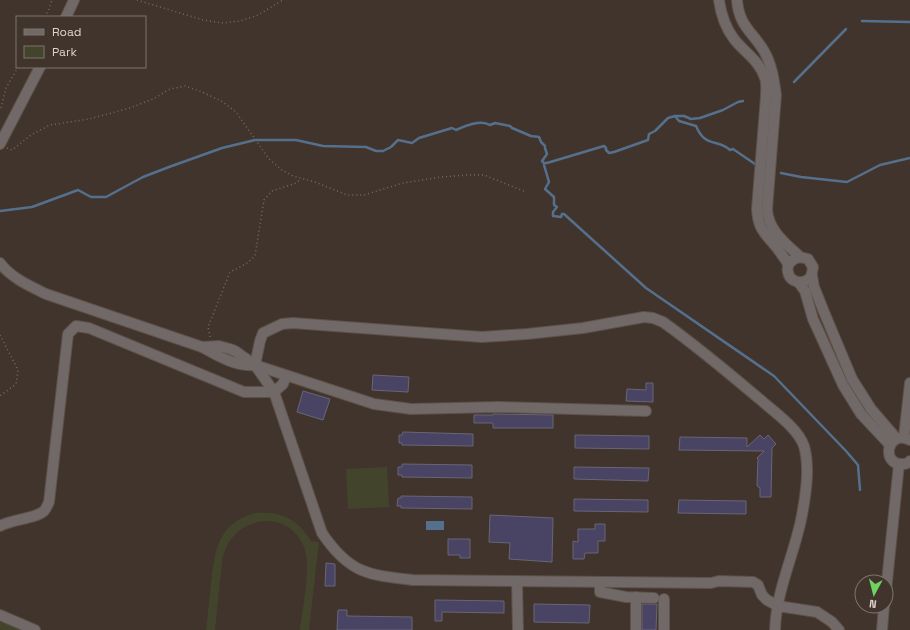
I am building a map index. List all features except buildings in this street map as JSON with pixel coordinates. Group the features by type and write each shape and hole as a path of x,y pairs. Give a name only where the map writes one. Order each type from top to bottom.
{"street":[{"path":"66,16 74,0"},
{"path":"719,0 720,12 725,26 735,40 754,58 766,79 757,209 762,220 762,230 778,248 788,265 788,273 792,279 799,283 805,291 813,319 843,385 861,414 900,440"},
{"path":"737,0 740,18 763,50 770,63 774,77 776,96 767,209 762,220"},
{"path":"3,146 40,68"},
{"path":"762,220 772,227 784,243 799,256 808,259 813,267 812,276 814,287 852,379 871,409 900,440"},
{"path":"788,265 792,259 799,256"},
{"path":"0,263 11,274 25,284 46,294 202,347 219,346 230,349 255,365 374,404 411,409 498,407 646,411"},
{"path":"799,283 806,281 812,276"},
{"path":"775,630 778,606 784,578 802,516 807,481 804,445 798,435 786,422 729,372 663,322 654,318 644,317 576,329 482,337 287,324 272,328 263,333 255,365 274,392 322,533 334,550 353,567 380,577 413,580 711,583 719,581 753,582 758,584 762,596 778,606 817,612 832,622 839,630"},
{"path":"0,526 44,511 49,502 68,334 76,326 89,328 244,392 274,392 283,384 286,376"},
{"path":"910,383 900,440 888,454 893,461 900,464 908,464 910,462"},
{"path":"888,574 900,464"},
{"path":"517,581 518,630"},
{"path":"600,582 600,592 626,597 650,598"},
{"path":"645,582 650,598 664,630"},
{"path":"636,630 650,598"},
{"path":"882,630 883,614"},
{"path":"0,616 35,630"}],"path":[{"path":"46,16 50,9 52,0"},
{"path":"137,0 203,20 223,23 240,21 258,15 283,0"},
{"path":"1,108 6,88 17,68"},
{"path":"3,146 12,150 30,135 50,125 89,119 130,108 152,99 170,89 185,86 224,102 236,112 269,159 282,170 293,176 315,182 347,195 364,195 410,182 467,175 484,175 526,192"},
{"path":"202,347 210,341 208,326 230,272 246,264 255,256 264,200 272,191 296,183 301,179"},
{"path":"0,336 18,370 16,384 0,396"}],"green space":[{"path":"387,467 389,507 348,509 346,469"},
{"path":"255,513 273,513 288,518 306,533 311,541 319,542 309,630 300,630 307,578 307,558 305,550 298,536 287,527 274,522 261,522 248,526 236,534 227,546 222,562 215,630 206,630 214,560 220,540 225,531 233,524 242,518"},
{"path":"0,618 28,630 0,630"}],"water":[{"path":"426,521 444,521 444,530 426,530"}],"waterway":[{"path":"862,21 910,22"},
{"path":"794,82 846,29"},
{"path":"545,148 547,154 542,161 544,163 604,146 609,153 614,152 648,140 649,134 655,131 668,118 675,116 684,116 691,119 700,118 743,101"},
{"path":"675,116 679,121 696,126 700,133 708,141 721,144 730,150 733,149 755,164"},
{"path":"0,211 32,207 78,190 91,197 106,197 143,177 169,167 222,148 255,140 296,140 323,146 366,147 376,151 383,151 391,147 398,140 412,143 419,138 452,128 456,130 478,123 486,123 490,125 495,123 510,126 531,136 539,137 545,146"},
{"path":"781,173 801,177 847,182 880,165 910,158"},
{"path":"544,165 549,182 545,189 554,197 554,205 557,207 553,212 553,216 561,217 562,214 564,214 646,288 774,376 858,465 860,490"}]}
